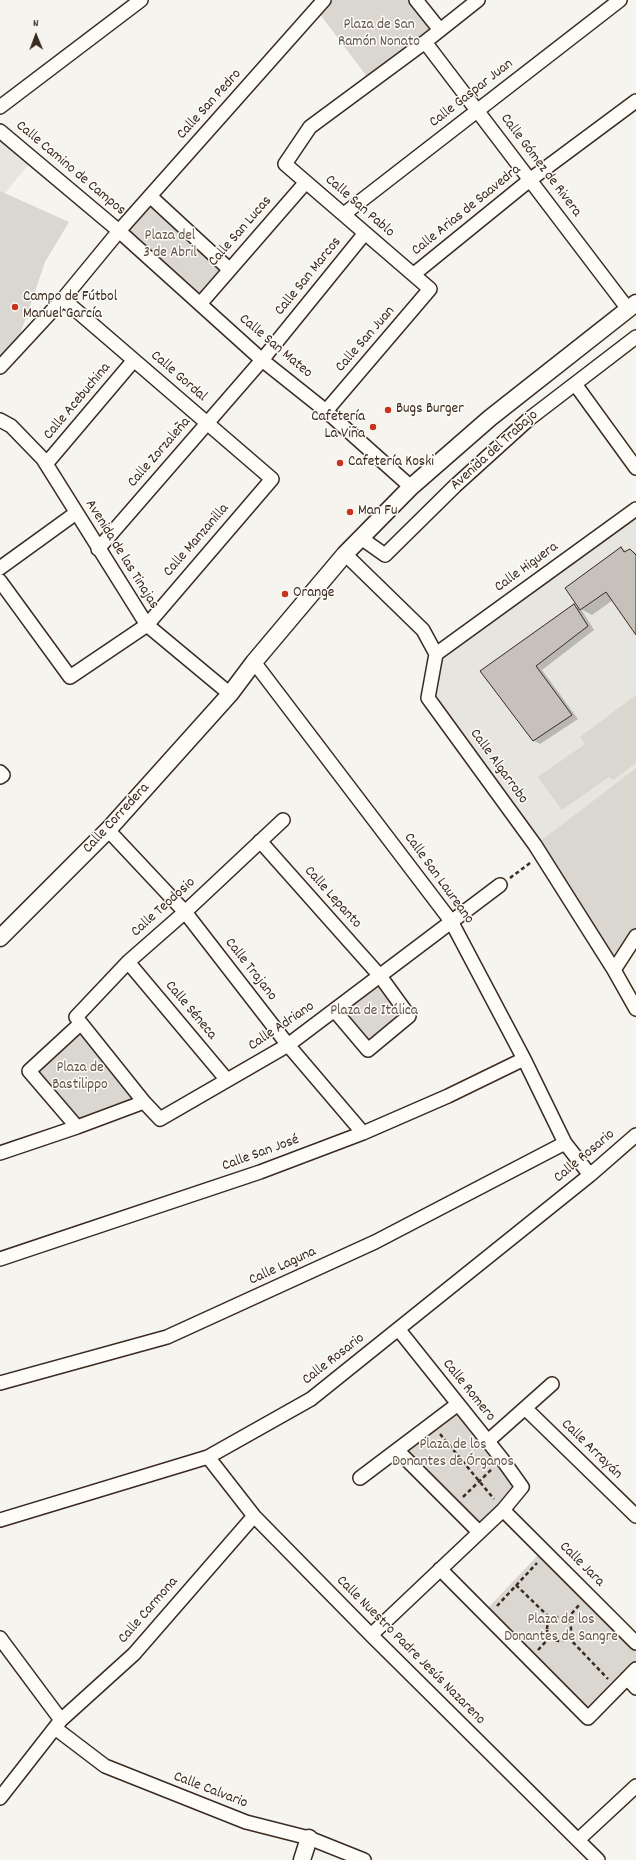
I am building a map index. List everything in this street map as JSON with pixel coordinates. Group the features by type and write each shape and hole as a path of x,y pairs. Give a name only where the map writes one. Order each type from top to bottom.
{"street":[{"path":"0,107 141,0"},
{"name":"Calle San Pedro","path":"0,367 63,299 119,231 324,0"},
{"path":"416,0 440,30"},
{"path":"425,42 478,0"},
{"name":"Calle Gaspar Juan","path":"344,214 620,0"},
{"name":"Calle Gómez de Rivera","path":"425,42 531,180 632,306"},
{"name":"Calle San Pablo","path":"425,42 310,126 285,164 430,289"},
{"name":"Calle Arias de Saavedra","path":"414,274 531,180 636,101"},
{"name":"Calle Camino de Campos","path":"0,131 119,231"},
{"name":"Calle San Lucas","path":"200,304 306,182"},
{"path":"150,196 229,269"},
{"name":"Calle San Mateo","path":"119,231 262,360 326,411 411,487"},
{"name":"Calle San Marcos","path":"262,360 365,233"},
{"name":"Calle San Juan","path":"326,411 430,289"},
{"name":"Calle Gordal","path":"63,299 272,479"},
{"name":"Avenida del Trabajo","path":"230,694 254,662 345,554 411,487 490,418 632,306"},
{"name":"Avenida del Trabajo","path":"361,538 384,555 455,486 529,419 636,337"},
{"name":"Calle Acebuchina","path":"46,464 134,360"},
{"name":"Calle Zorzaleña","path":"98,549 262,360"},
{"path":"575,384 636,468"},
{"name":"Avenida de las Tinajas","path":"0,420 11,426 46,464 147,625 230,694"},
{"name":"Calle Manzanilla","path":"0,581 70,677 147,625 272,479"},
{"name":"Calle Higuera","path":"436,654 636,509"},
{"path":"0,568 76,513"},
{"path":"345,554 423,630 436,654"},
{"name":"Calle Algarrobo","path":"436,654 428,698 541,855 614,970 636,1009"},
{"name":"Calle San Laureano","path":"254,662 451,922 524,1060 565,1143 590,1175"},
{"name":"Calle Corredera","path":"0,938 108,830 230,694"},
{"name":"Calle Teodosio","path":"80,1024 76,1017 128,962 185,912 283,820"},
{"name":"Calle Trajano","path":"108,830 185,912 288,1045 363,1133"},
{"name":"Calle Lepanto","path":"260,841 380,976"},
{"name":"Calle Adriano","path":"144,1102 160,1119 288,1045 500,885"},
{"path":"614,970 636,936"},
{"name":"Calle Séneca","path":"128,962 227,1080"},
{"path":"335,1011 368,1050 409,1016 380,976"},
{"path":"0,1153 77,1127 144,1102 80,1024 29,1071 77,1127"},
{"name":"Calle San José","path":"0,1259 260,1172 363,1133 448,1096 524,1060"},
{"name":"Calle Rosario","path":"0,1520 208,1457 311,1399 399,1330 590,1175 636,1135"},
{"name":"Calle Laguna","path":"0,1383 167,1338 375,1242 565,1143"},
{"name":"Calle Romero","path":"399,1330 488,1441 522,1487 502,1510"},
{"path":"488,1441 552,1384"},
{"path":"360,1478 458,1404"},
{"name":"Calle Arrayán","path":"525,1408 636,1516"},
{"path":"397,1450 479,1532"},
{"name":"Calle Nuestro Padre Jesús Nazareno","path":"208,1457 254,1516 371,1635 598,1860"},
{"path":"371,1635 502,1510"},
{"name":"Calle Jara","path":"502,1510 636,1643"},
{"name":"Calle Carmona","path":"0,1798 58,1724 134,1654 254,1516"},
{"path":"440,1569 588,1718 631,1674 636,1688"},
{"name":"Calle Calvario","path":"0,1638 58,1724 105,1766 246,1822 308,1838 364,1860"},
{"path":"578,1840 636,1786"},
{"path":"302,1860 308,1838"}],"path":[{"path":"500,885 541,855"},
{"path":"432,1424 502,1510"},
{"path":"453,1507 502,1459"},
{"path":"487,1616 546,1553"},
{"path":"516,1585 551,1619"},
{"path":"567,1619 588,1595"},
{"path":"559,1616 567,1619 571,1626 571,1634 568,1637 557,1641 550,1637 547,1630 551,1619 559,1616"},
{"path":"568,1637 617,1688"}],"shaded area":[{"path":"0,131 33,159 5,193 0,191"},
{"path":"636,509 636,768 535,845 428,698 436,654"}],"green space":[{"name":"Plaza de San Ramón Nonato","path":"324,0 416,0 440,30 371,82 316,9"},
{"name":"Campo de Fútbol Manuel García","path":"0,191 69,222 45,262 14,352 0,367"},
{"name":"Plaza del 3 de Abril","path":"150,196 229,269 200,304 119,231"},
{"path":"636,695 636,763 613,780 609,777 562,810 538,777 585,744 580,737"},
{"path":"636,768 636,936 614,970 535,845"},
{"name":"Plaza de Itálica","path":"380,976 409,1016 368,1050 335,1011"},
{"name":"Plaza de Bastilippo","path":"80,1024 144,1102 77,1127 29,1071"},
{"name":"Plaza de los Donantes de Órganos","path":"458,1404 522,1487 479,1532 397,1450"},
{"name":"Plaza de los Donantes de Sangre","path":"543,1550 636,1643 636,1669 588,1718 483,1613"}],"building":[{"path":"621,547 624,552 630,549 636,555 636,635 606,592 580,610 565,588"},
{"path":"574,604 588,626 536,666 572,715 533,741 480,671"}],"place":[{"name":"Campo de Fútbol Manuel García","path":"15,307"},
{"name":"Bugs Burger","path":"388,410"},
{"name":"Cafetería La Viña","path":"373,427"},
{"name":"Cafetería Koski","path":"340,463"},
{"name":"Man Fu","path":"350,512"},
{"name":"Orange","path":"285,594"}]}
